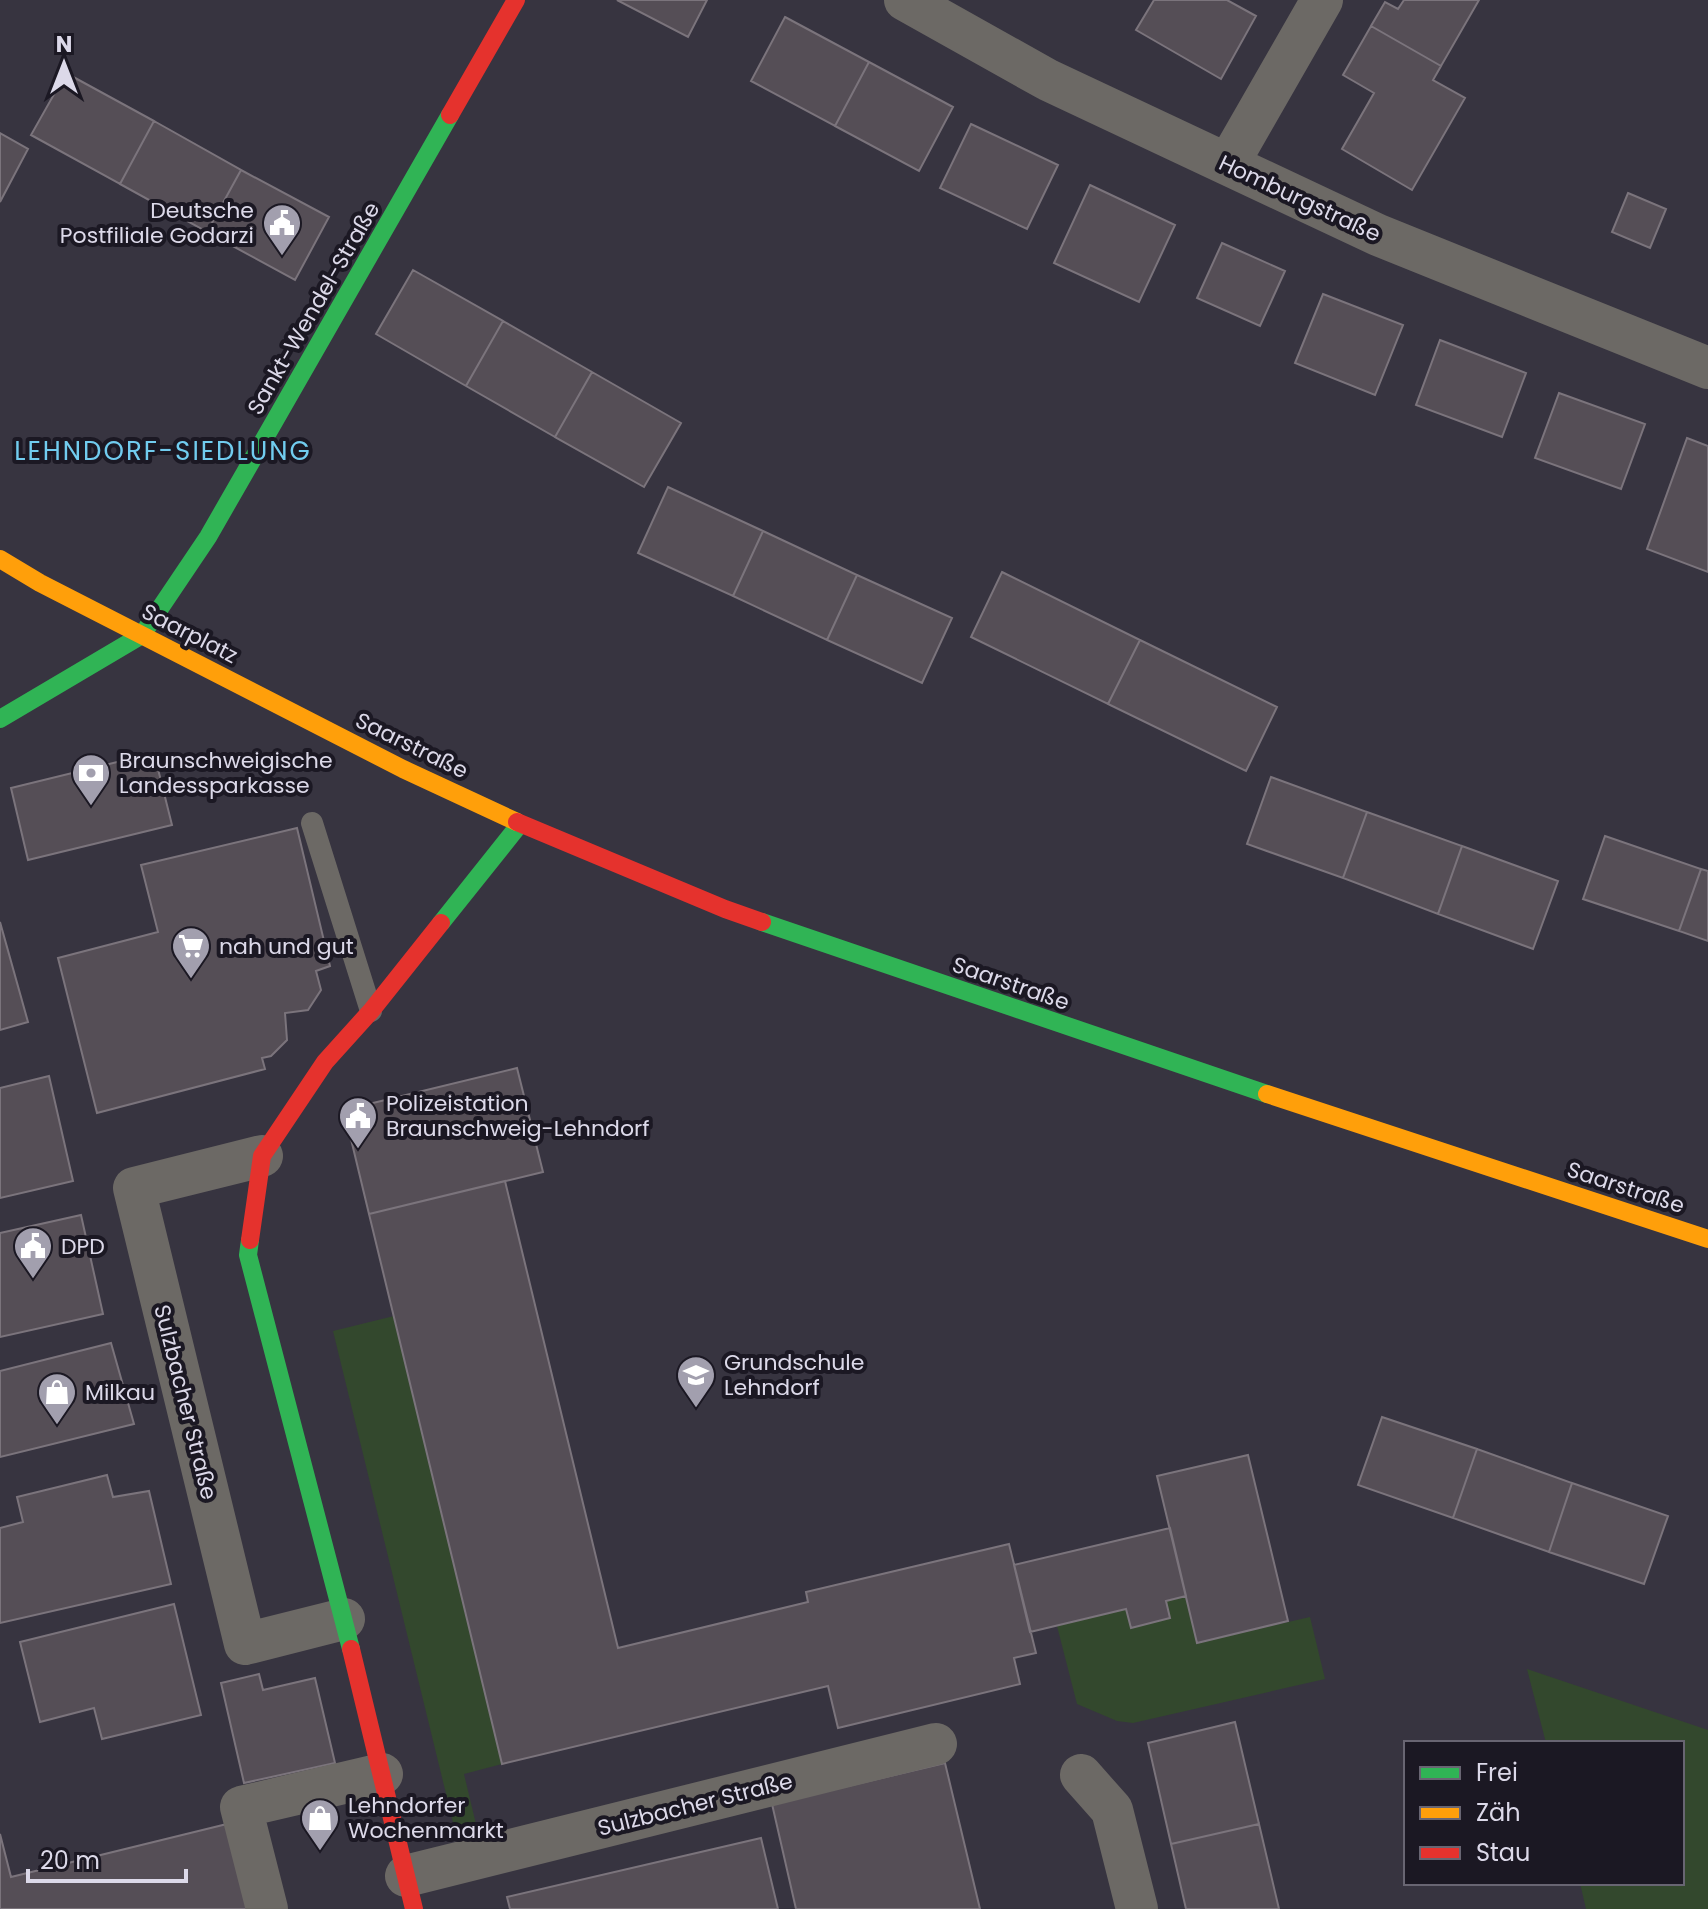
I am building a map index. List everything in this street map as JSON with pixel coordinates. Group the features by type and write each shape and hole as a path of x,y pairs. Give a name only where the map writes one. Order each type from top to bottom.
{"street":[{"name":"Sankt-Wendel-Straße","path":"142,635 208,537 516,0"},
{"name":"Homburgstraße","path":"905,0 1048,80 1378,235 1708,368"},
{"path":"1228,164 1322,0"},
{"name":"Saarplatz","path":"0,559 40,583 317,725"},
{"path":"0,719 142,635"},
{"name":"Saarstraße","path":"317,725 520,824 775,928 1371,1130 1708,1239"},
{"name":"Sulzbacher Straße","path":"520,824 371,1011 325,1062 262,1156 248,1255 344,1619 410,1892 936,1744"},
{"name":"Sulzbacher Straße","path":"262,1156 134,1188 245,1644 344,1619"},
{"path":"267,1909 241,1807 382,1774"},
{"path":"1081,1775 1112,1810 1137,1909"}],"lane":[{"path":"312,823 371,1011"}],"green space":[{"path":"394,1316 502,1764 464,1774 480,1841 459,1847 333,1331"},
{"path":"1186,1596 1197,1643 1310,1617 1325,1679 1133,1723 1117,1721 1077,1704 1057,1626 1126,1609 1131,1628 1170,1618 1166,1601"},
{"path":"1527,1669 1708,1730 1708,1909 1586,1909 1580,1885 1684,1885 1684,1741 1545,1741"}],"building":[{"path":"617,0 707,0 688,37"},
{"path":"1154,0 1227,0 1256,16 1221,79 1136,30"},
{"path":"1404,0 1479,0 1441,66 1371,26 1385,2 1398,9"},
{"path":"785,17 869,62 835,126 751,81"},
{"path":"1371,26 1441,66 1433,80 1465,98 1412,190 1342,149 1374,93 1343,75"},
{"path":"869,62 953,107 919,171 835,126"},
{"path":"66,73 154,121 120,184 31,135"},
{"path":"154,121 241,170 207,232 120,184"},
{"path":"971,124 1058,165 1027,229 940,188"},
{"path":"0,133 28,149 0,202"},
{"path":"241,170 329,217 295,280 207,232"},
{"path":"1090,185 1175,225 1139,302 1054,263"},
{"path":"1628,193 1666,209 1650,248 1612,232"},
{"path":"1222,243 1285,271 1260,326 1197,298"},
{"path":"413,270 503,321 466,386 376,334"},
{"path":"1323,294 1403,325 1375,395 1295,363"},
{"path":"503,321 592,372 555,437 466,386"},
{"path":"1440,340 1526,373 1502,437 1416,405"},
{"path":"592,372 681,423 644,487 555,437"},
{"path":"1559,393 1645,424 1621,489 1535,458"},
{"path":"1687,438 1708,446 1708,572 1647,549"},
{"path":"668,487 763,531 733,596 638,553"},
{"path":"763,531 857,575 827,640 733,596"},
{"path":"1002,572 1140,640 1108,704 971,637"},
{"path":"857,575 952,618 922,683 827,640"},
{"path":"1140,640 1277,707 1246,771 1108,704"},
{"name":"Braunschweigische Landessparkasse","path":"154,753 172,825 28,860 11,788"},
{"path":"1271,777 1367,812 1343,878 1247,844"},
{"path":"1367,812 1462,846 1438,914 1343,878"},
{"name":"nah und gut","path":"297,828 330,966 316,971 321,990 308,1010 285,1013 287,1040 271,1056 262,1058 265,1069 97,1113 58,958 158,932 141,865"},
{"path":"1605,836 1701,869 1679,931 1583,899"},
{"path":"1462,846 1558,881 1533,949 1438,914"},
{"path":"1701,869 1708,871 1708,941 1679,931"},
{"path":"0,922 28,1022 0,1030"},
{"path":"517,1068 543,1172 369,1214 344,1110"},
{"path":"49,1076 73,1181 0,1198 0,1088"},
{"path":"505,1181 618,1648 808,1602 806,1592 1009,1544 1036,1653 1014,1658 1020,1684 838,1728 828,1686 502,1764 369,1214"},
{"path":"81,1215 103,1314 0,1337 0,1233"},
{"path":"111,1343 134,1424 0,1457 0,1371"},
{"path":"1382,1417 1477,1449 1453,1518 1358,1485"},
{"path":"1477,1449 1572,1483 1549,1552 1453,1518"},
{"path":"1248,1455 1288,1621 1197,1643 1157,1476"},
{"path":"107,1475 113,1497 149,1491 171,1584 0,1623 0,1528 23,1522 17,1497"},
{"path":"1572,1483 1668,1516 1644,1584 1549,1552"},
{"path":"1170,1528 1186,1596 1166,1601 1170,1618 1131,1628 1126,1609 1030,1632 1014,1565"},
{"path":"174,1604 201,1715 102,1739 94,1708 40,1722 20,1642"},
{"path":"259,1674 263,1690 315,1678 335,1763 244,1783 221,1683"},
{"path":"1235,1722 1259,1824 1171,1844 1148,1743"},
{"path":"945,1763 980,1909 796,1909 772,1804"},
{"path":"231,1823 252,1909 0,1909 0,1834 11,1877"},
{"path":"1259,1824 1279,1909 1186,1909 1171,1844"},
{"path":"761,1838 778,1909 510,1909 507,1897"}],"traffic: fast":[{"path":"0,719 142,635 208,537 450,115"},
{"path":"441,923 520,824"},
{"path":"762,922 1267,1094"},
{"path":"250,1240 248,1255 351,1649"}],"traffic: slow":[{"path":"0,559 40,583 403,769 517,822"},
{"path":"1267,1094 1708,1239"}],"traffic: jam":[{"path":"450,115 516,0"},
{"path":"517,822 762,922"},
{"path":"250,1240 262,1156 325,1062 371,1011 441,923"},
{"path":"351,1649 414,1909"}],"place":[{"name":"Deutsche Postfiliale Godarzi","path":"282,257"},
{"name":"Braunschweigische Landessparkasse","path":"91,807"},
{"name":"nah und gut","path":"191,980"},
{"name":"Polizeistation Braunschweig-Lehndorf","path":"358,1150"},
{"name":"DPD","path":"33,1280"},
{"name":"Grundschule Lehndorf","path":"696,1409"},
{"name":"Milkau","path":"57,1426"},
{"name":"Lehndorfer Wochenmarkt","path":"320,1852"}],"district":[{"name":"LEHNDORF-SIEDLUNG","path":"163,451"}]}
